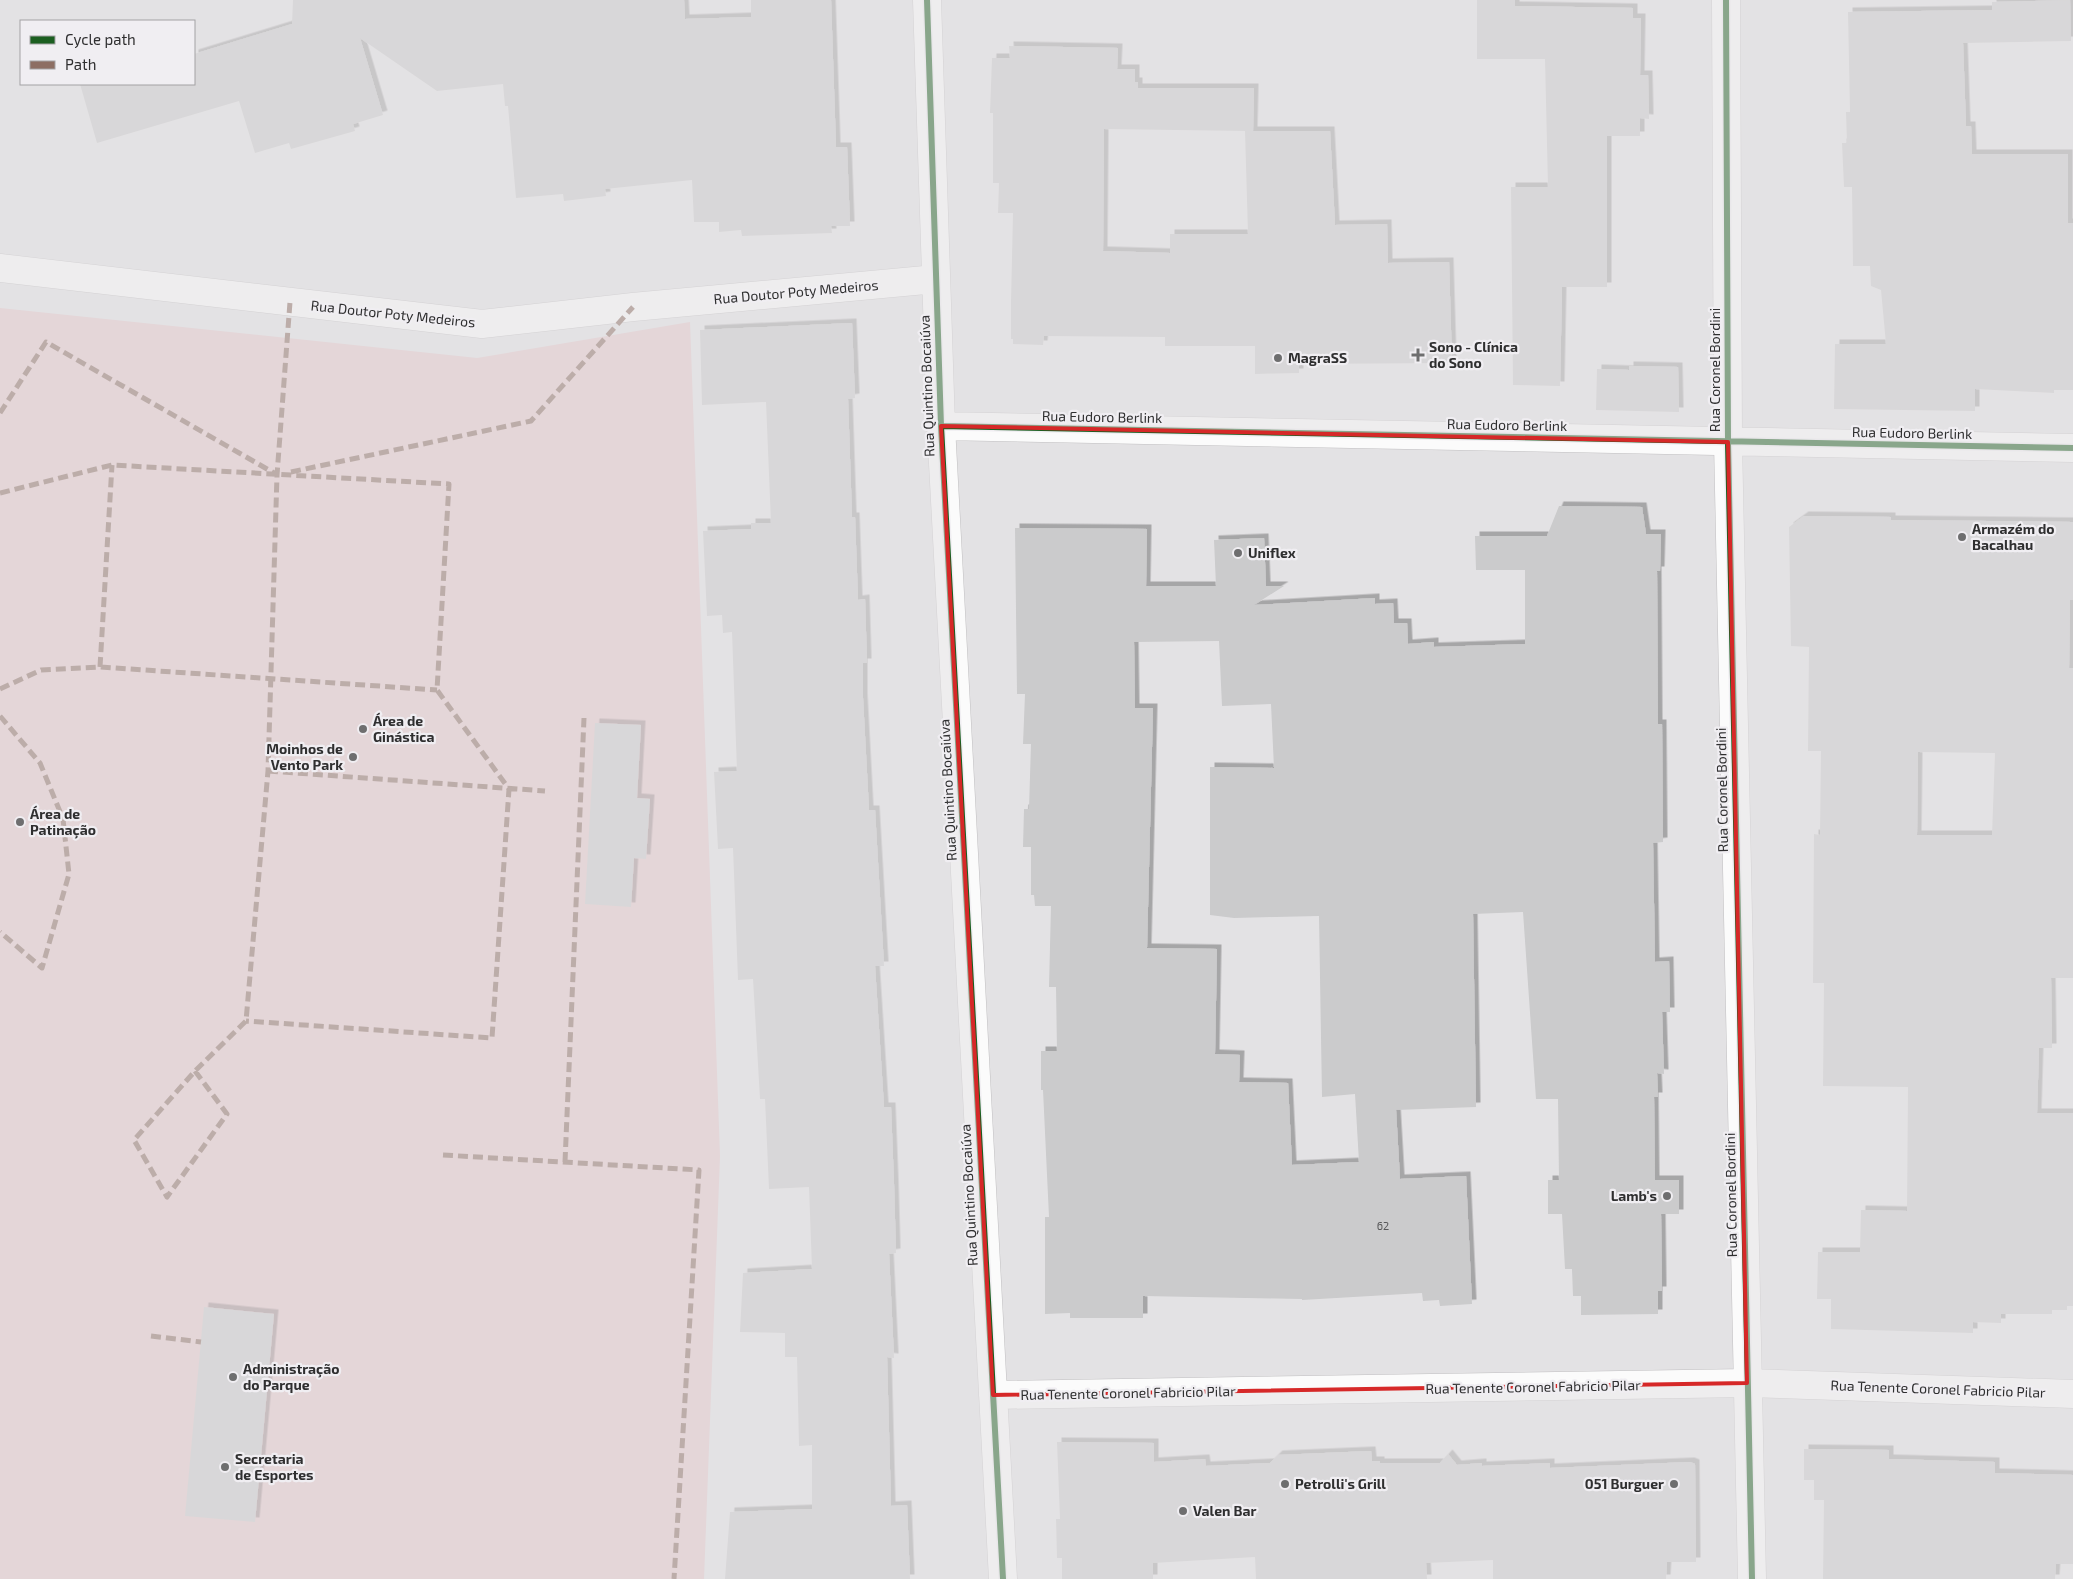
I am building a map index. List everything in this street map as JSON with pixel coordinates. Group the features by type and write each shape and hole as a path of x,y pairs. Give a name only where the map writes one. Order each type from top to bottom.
{"street":[{"name":"Rua Quintino Bocaiúva","path":"927,0 940,426 1003,1579"},
{"name":"Rua Coronel Bordini","path":"1726,0 1728,442 1752,1579"},
{"name":"Rua Doutor Poty Medeiros","path":"0,268 482,324 633,307 936,279"},
{"name":"Rua Eudoro Berlink","path":"940,426 2073,448"},
{"name":"Rua Tenente Coronel Fabricio Pilar","path":"993,1395 1747,1383 2073,1394"}],"highlighted area":[{"path":"941,426 1728,442 1747,1383 993,1395"}],"shaded area":[{"name":"Moinhos de Vento Park","path":"0,308 477,358 690,322 720,1156 704,1579 0,1579"}],"building":[{"path":"293,0 684,0 685,19 751,17 751,0 831,0 836,147 847,147 850,226 831,226 832,233 742,236 741,230 719,232 719,222 694,222 692,180 605,189 606,196 564,201 563,194 516,198 508,106 505,106 503,84 437,91 360,38 383,115 353,124 355,131 291,149 289,143 255,153 239,101 97,143 80,85 195,85 195,54 292,24"},
{"path":"1477,0 1515,0 1515,6 1633,8 1633,18 1641,18 1640,75 1648,75 1649,119 1640,118 1640,136 1607,136 1607,287 1562,287 1560,386 1513,385 1511,187 1548,187 1545,59 1477,59"},
{"path":"2070,0 2071,41 1963,43 1966,126 1971,126 1972,154 2068,154 2068,223 2073,223 2073,390 2054,390 2054,393 1975,389 1975,411 1834,409 1835,344 1886,344 1881,290 1871,286 1870,266 1853,266 1852,187 1844,187 1842,143 1847,143 1846,112 1850,112 1848,12 1992,10 1992,2"},
{"path":"1009,46 1118,48 1117,69 1135,69 1135,82 1138,82 1138,88 1254,88 1253,131 1330,131 1335,225 1387,224 1388,263 1449,262 1452,363 1299,364 1299,373 1255,374 1255,346 1165,346 1165,337 1044,336 1043,345 1013,344 1013,339 1011,339 1011,302 1013,213 998,213 999,183 993,183 993,113 990,113 992,58 1010,58","holes":["1104,129 1248,131 1245,131 1248,234 1170,234 1170,253 1103,251"]},
{"path":"852,323 855,398 848,399 852,517 855,517 858,600 865,599 867,663 863,663 863,698 869,810 875,810 884,966 875,966 884,1107 891,1107 894,1184 896,1253 889,1254 894,1358 887,1357 891,1506 907,1505 910,1579 725,1579 730,1512 812,1509 812,1445 799,1446 797,1357 785,1357 785,1333 740,1332 743,1273 812,1269 809,1187 769,1189 765,1099 760,1099 753,979 738,980 733,848 718,849 714,772 737,771 732,632 723,633 722,615 707,616 703,531 751,529 751,523 771,523 766,402 702,405 700,330"},
{"path":"1629,366 1678,367 1679,412 1596,410 1597,369 1629,370"},
{"path":"1559,506 1642,507 1646,534 1661,534 1660,571 1657,571 1658,724 1662,724 1663,842 1653,843 1655,962 1669,961 1670,1012 1662,1012 1664,1074 1657,1073 1658,1097 1654,1097 1655,1180 1679,1180 1679,1214 1661,1214 1662,1291 1658,1291 1658,1314 1581,1315 1581,1296 1573,1296 1572,1269 1565,1269 1562,1214 1548,1214 1548,1180 1559,1180 1558,1099 1536,1099 1523,912 1473,914 1476,1107 1396,1110 1400,1179 1466,1176 1472,1304 1440,1306 1439,1300 1423,1301 1422,1293 1302,1300 1143,1296 1143,1318 1070,1318 1070,1313 1045,1314 1045,1217 1049,1217 1043,1090 1041,1090 1041,1051 1057,1051 1056,987 1049,987 1051,906 1035,906 1034,895 1031,895 1031,847 1023,847 1024,809 1029,809 1031,744 1023,744 1025,694 1017,694 1015,528 1147,529 1146,586 1216,586 1214,540 1264,538 1266,586 1284,586 1254,605 1375,598 1375,604 1393,603 1394,623 1407,623 1408,644 1434,642 1434,647 1525,644 1525,570 1476,570 1475,536 1547,536","holes":["1219,641 1222,706 1271,704 1274,768 1210,767 1210,915 1234,918 1319,916 1322,1097 1355,1094 1359,1162 1292,1165 1288,1083 1239,1082 1240,1055 1215,1054 1217,949 1147,948 1153,708 1135,708 1134,642"]},
{"path":"1804,516 1891,517 1891,520 2073,522 2073,600 2070,600 2069,668 2073,668 2073,978 2051,978 2052,1048 2039,1048 2037,1113 2073,1113 2073,1306 2067,1306 2067,1310 2052,1310 2052,1314 2001,1314 2001,1323 1973,1322 1973,1333 1831,1329 1831,1299 1817,1299 1818,1252 1860,1252 1861,1210 1907,1211 1908,1087 1823,1086 1824,983 1813,983 1814,834 1820,835 1821,751 1808,751 1809,647 1791,646 1789,527","holes":["1918,752 1995,753 1992,835 1917,835"]},
{"path":"595,723 641,725 637,798 650,799 646,859 634,858 631,907 585,904"},
{"path":"204,1307 274,1314 255,1522 185,1516"},
{"path":"1057,1442 1154,1443 1154,1462 1205,1459 1206,1466 1270,1463 1278,1455 1371,1451 1372,1461 1380,1461 1380,1463 1440,1463 1448,1454 1457,1465 1482,1463 1482,1466 1550,1463 1550,1468 1690,1462 1695,1464 1696,1562 1667,1562 1666,1579 1493,1579 1493,1560 1426,1563 1427,1579 1256,1579 1255,1557 1153,1563 1153,1579 1062,1579 1062,1558 1057,1558 1056,1519 1060,1519"},
{"path":"1804,1449 1889,1450 1889,1459 1995,1462 1995,1473 2073,1475 2073,1564 2056,1564 2055,1579 1823,1579 1824,1500 1814,1500 1814,1480 1804,1480"}],"marked path":[{"path":"195,1071 227,1114 167,1197 134,1140 195,1071 246,1021 268,771 277,475 290,302"},
{"path":"291,472 531,421 633,307"},
{"path":"0,413 46,342 274,473"},
{"path":"0,493 112,465 449,484 437,690 509,789 492,1038 246,1021"},
{"path":"100,667 112,465"},
{"path":"0,689 41,670 100,667 437,690"},
{"path":"0,716 40,763 63,819 69,874 42,968 0,932"},
{"path":"565,1162 584,718"},
{"path":"268,771 545,791"},
{"path":"443,1155 699,1170 674,1579"},
{"path":"151,1336 201,1342"}],"cycle path":[{"path":"927,0 941,426 1003,1579"},
{"path":"1726,0 1728,442 1752,1579"},
{"path":"941,426 2073,448"}],"place":[{"name":"Sono - Clínica do Sono","path":"1418,355"},
{"name":"MagraSS","path":"1278,358"},
{"name":"Armazém do Bacalhau","path":"1962,537"},
{"name":"Uniflex","path":"1238,553"},
{"name":"Área de Ginástica","path":"363,729"},
{"name":"Moinhos de Vento Park","path":"353,757"},
{"name":"Área de Patinação","path":"20,822"},
{"name":"Lamb's","path":"1667,1196"},
{"name":"Administração do Parque","path":"233,1377"},
{"name":"Secretaria de Esportes","path":"225,1467"},
{"name":"Petrolli's Grill","path":"1285,1484"},
{"name":"051 Burguer","path":"1674,1484"},
{"name":"Valen Bar","path":"1183,1511"}]}
